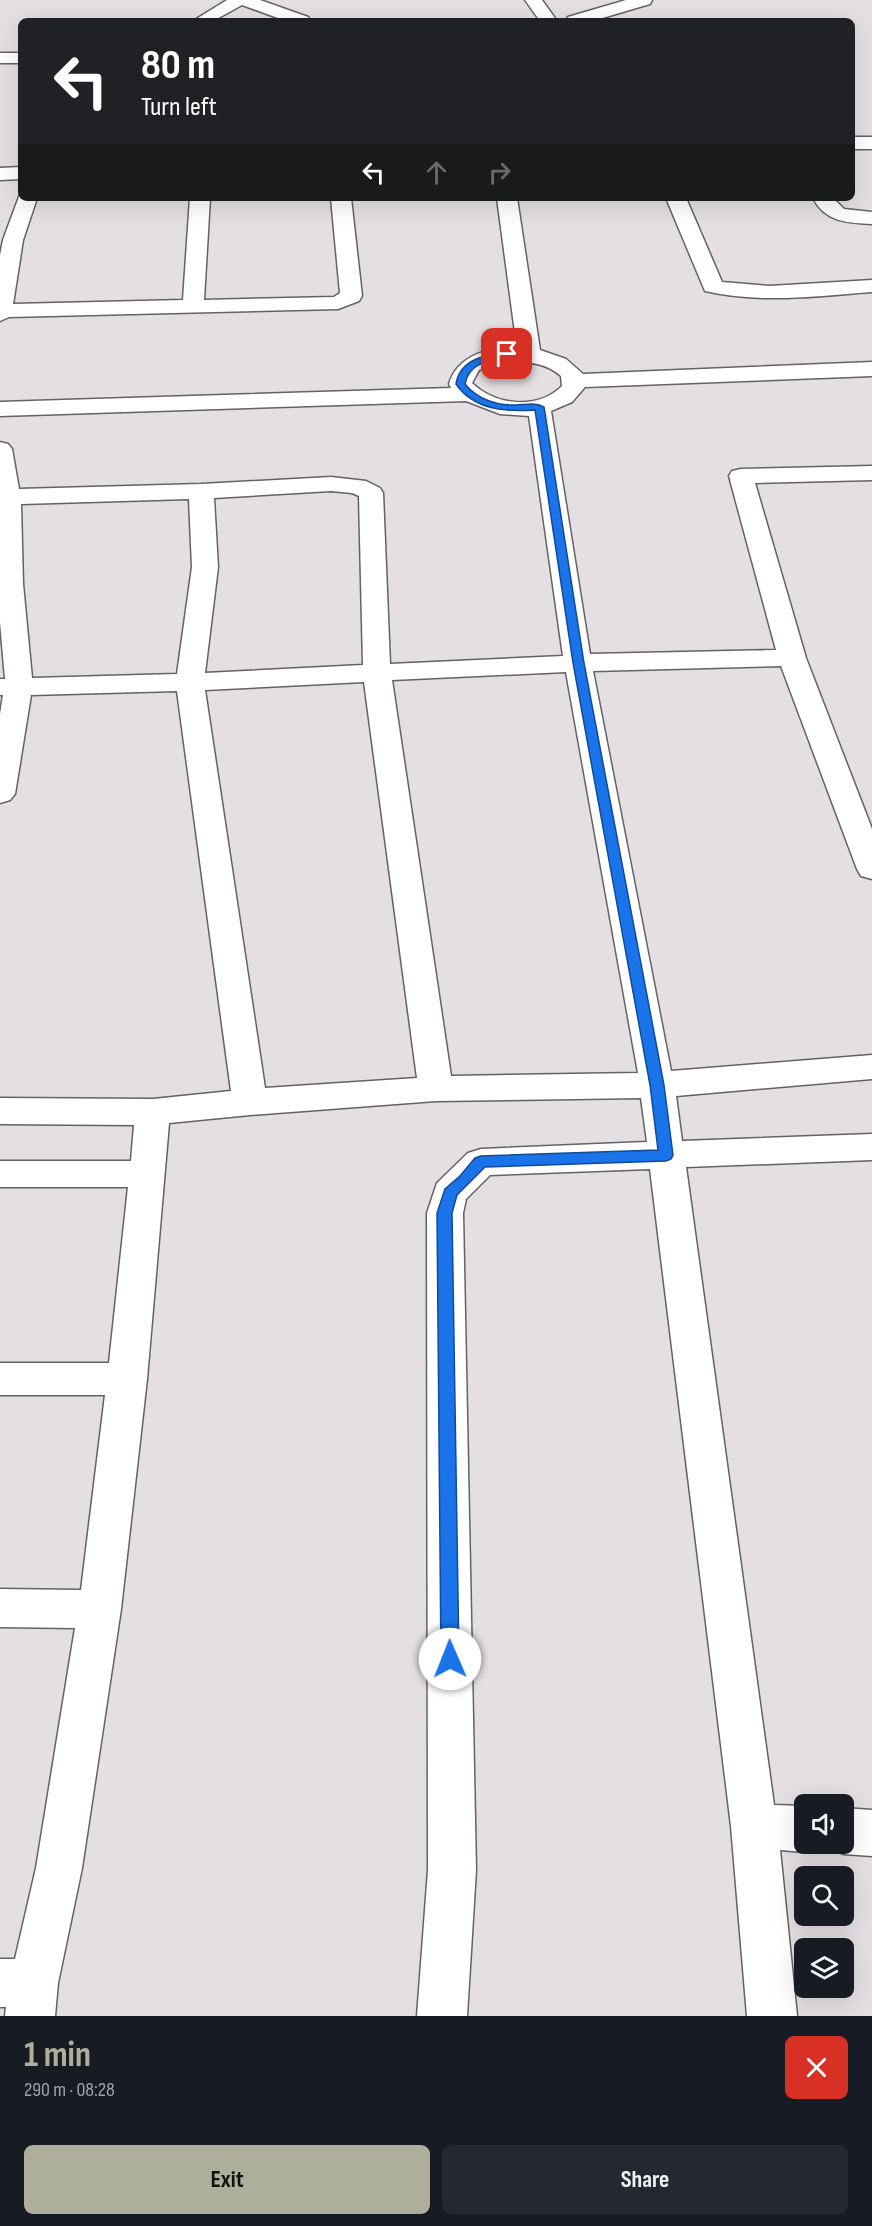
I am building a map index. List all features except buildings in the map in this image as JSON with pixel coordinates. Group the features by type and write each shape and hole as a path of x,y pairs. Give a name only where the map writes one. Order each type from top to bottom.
{"street":[{"path":"206,18 239,0"},
{"path":"244,0 294,18"},
{"path":"533,0 547,18"},
{"path":"584,18 644,0"},
{"path":"0,58 18,58"},
{"path":"855,143 872,143"},
{"path":"0,174 18,173"},
{"path":"26,201 7,240 0,312 193,308 346,301 351,296 341,201"},
{"path":"193,308 200,201"},
{"path":"507,201 529,355"},
{"path":"677,201 712,286 726,290 755,292 872,286"},
{"path":"824,201 833,212 845,217 872,218"},
{"path":"507,354 529,355 556,362 572,374 574,387 566,397 539,407 499,407 476,400 460,384 462,374 471,364 507,354"},
{"path":"574,381 872,369"},
{"path":"0,409 468,394"},
{"path":"539,407 578,663 657,1085 754,1826 772,2016"},
{"path":"0,449 4,497 10,686 0,794"},
{"path":"872,473 741,477 792,658 872,870"},
{"path":"4,497 201,491 331,484 357,486 371,493 377,673 436,1089"},
{"path":"201,491 205,567 190,682 250,1102"},
{"path":"10,686 190,682 578,663 792,658"},
{"path":"0,1112 153,1112 250,1102 436,1089 657,1085 872,1066"},
{"path":"21,1994 59,1868 100,1609 127,1379 153,1112"},
{"path":"442,2016 452,1870 444,1213 450,1192 465,1180 481,1162 872,1147"},
{"path":"0,1174 146,1174"},
{"path":"0,1379 127,1379"},
{"path":"0,1608 100,1609"},
{"path":"754,1826 794,1828"},
{"path":"854,1832 872,1833"}],"route":[{"path":"450,1659 444,1213 450,1192 465,1180 481,1162 666,1155 657,1085 578,663 539,407 513,409 487,404 476,400 460,384 462,374 471,364 507,354"}]}
